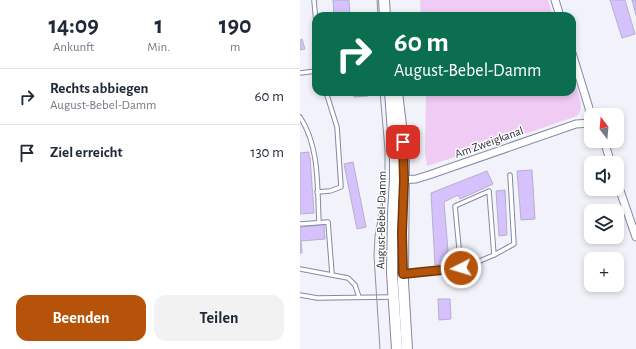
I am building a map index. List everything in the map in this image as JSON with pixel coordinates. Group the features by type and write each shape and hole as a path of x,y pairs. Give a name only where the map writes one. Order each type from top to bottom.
{"main road":[{"path":"384,0 385,12"},
{"path":"390,0 392,12"},
{"name":"August-Bebel-Damm","path":"390,96 400,180 402,233 403,274 398,297 397,349"},
{"name":"August-Bebel-Damm","path":"397,96 403,142 400,180 392,220 392,269 407,349"}],"street":[{"path":"555,0 559,12"},
{"name":"Am Zweigkanal","path":"576,66 589,108"},
{"name":"Am Zweigkanal","path":"400,180 416,179 576,124 584,123"},
{"path":"622,196 636,236"}],"lane":[{"path":"314,0 315,12"},
{"path":"300,73 312,72"},
{"path":"317,192 330,192 341,187 337,127 327,96"},
{"path":"300,117 308,132 314,150 319,222"},
{"path":"403,274 461,268 494,255 514,244 510,175"},
{"path":"461,268 455,206 489,191 494,255"},
{"path":"300,224 328,222 332,274"},
{"path":"300,269 332,274 350,279 355,285 359,297"},
{"path":"300,296 313,298 398,297"}],"shaded area":[{"path":"420,0 548,0 552,12 421,12"},
{"path":"576,86 581,102 580,112 577,116 427,166 425,153 426,96 576,96"}],"building":[{"path":"333,0 349,0 350,12 334,12"},
{"path":"610,0 625,0 635,34 622,38"},
{"path":"632,0 636,0 636,15"},
{"path":"302,39 305,49 300,50 300,40"},
{"path":"309,152 314,213 300,214 300,153"},
{"path":"353,162 366,227 357,229 344,164"},
{"path":"532,170 535,219 521,220 517,171"},
{"path":"487,171 493,184 460,199 458,195 444,202 449,263 435,265 431,193"},
{"path":"505,190 507,235 499,236 496,191"},
{"path":"324,225 325,239 301,241 302,253 300,253 300,227"},
{"path":"438,299 450,299 451,319 439,320"}],"tram line":[{"path":"377,0 378,12"},
{"path":"380,96 385,150 385,173 375,236 374,256 380,349"}],"route":[{"path":"403,142 403,274 461,268"}]}
